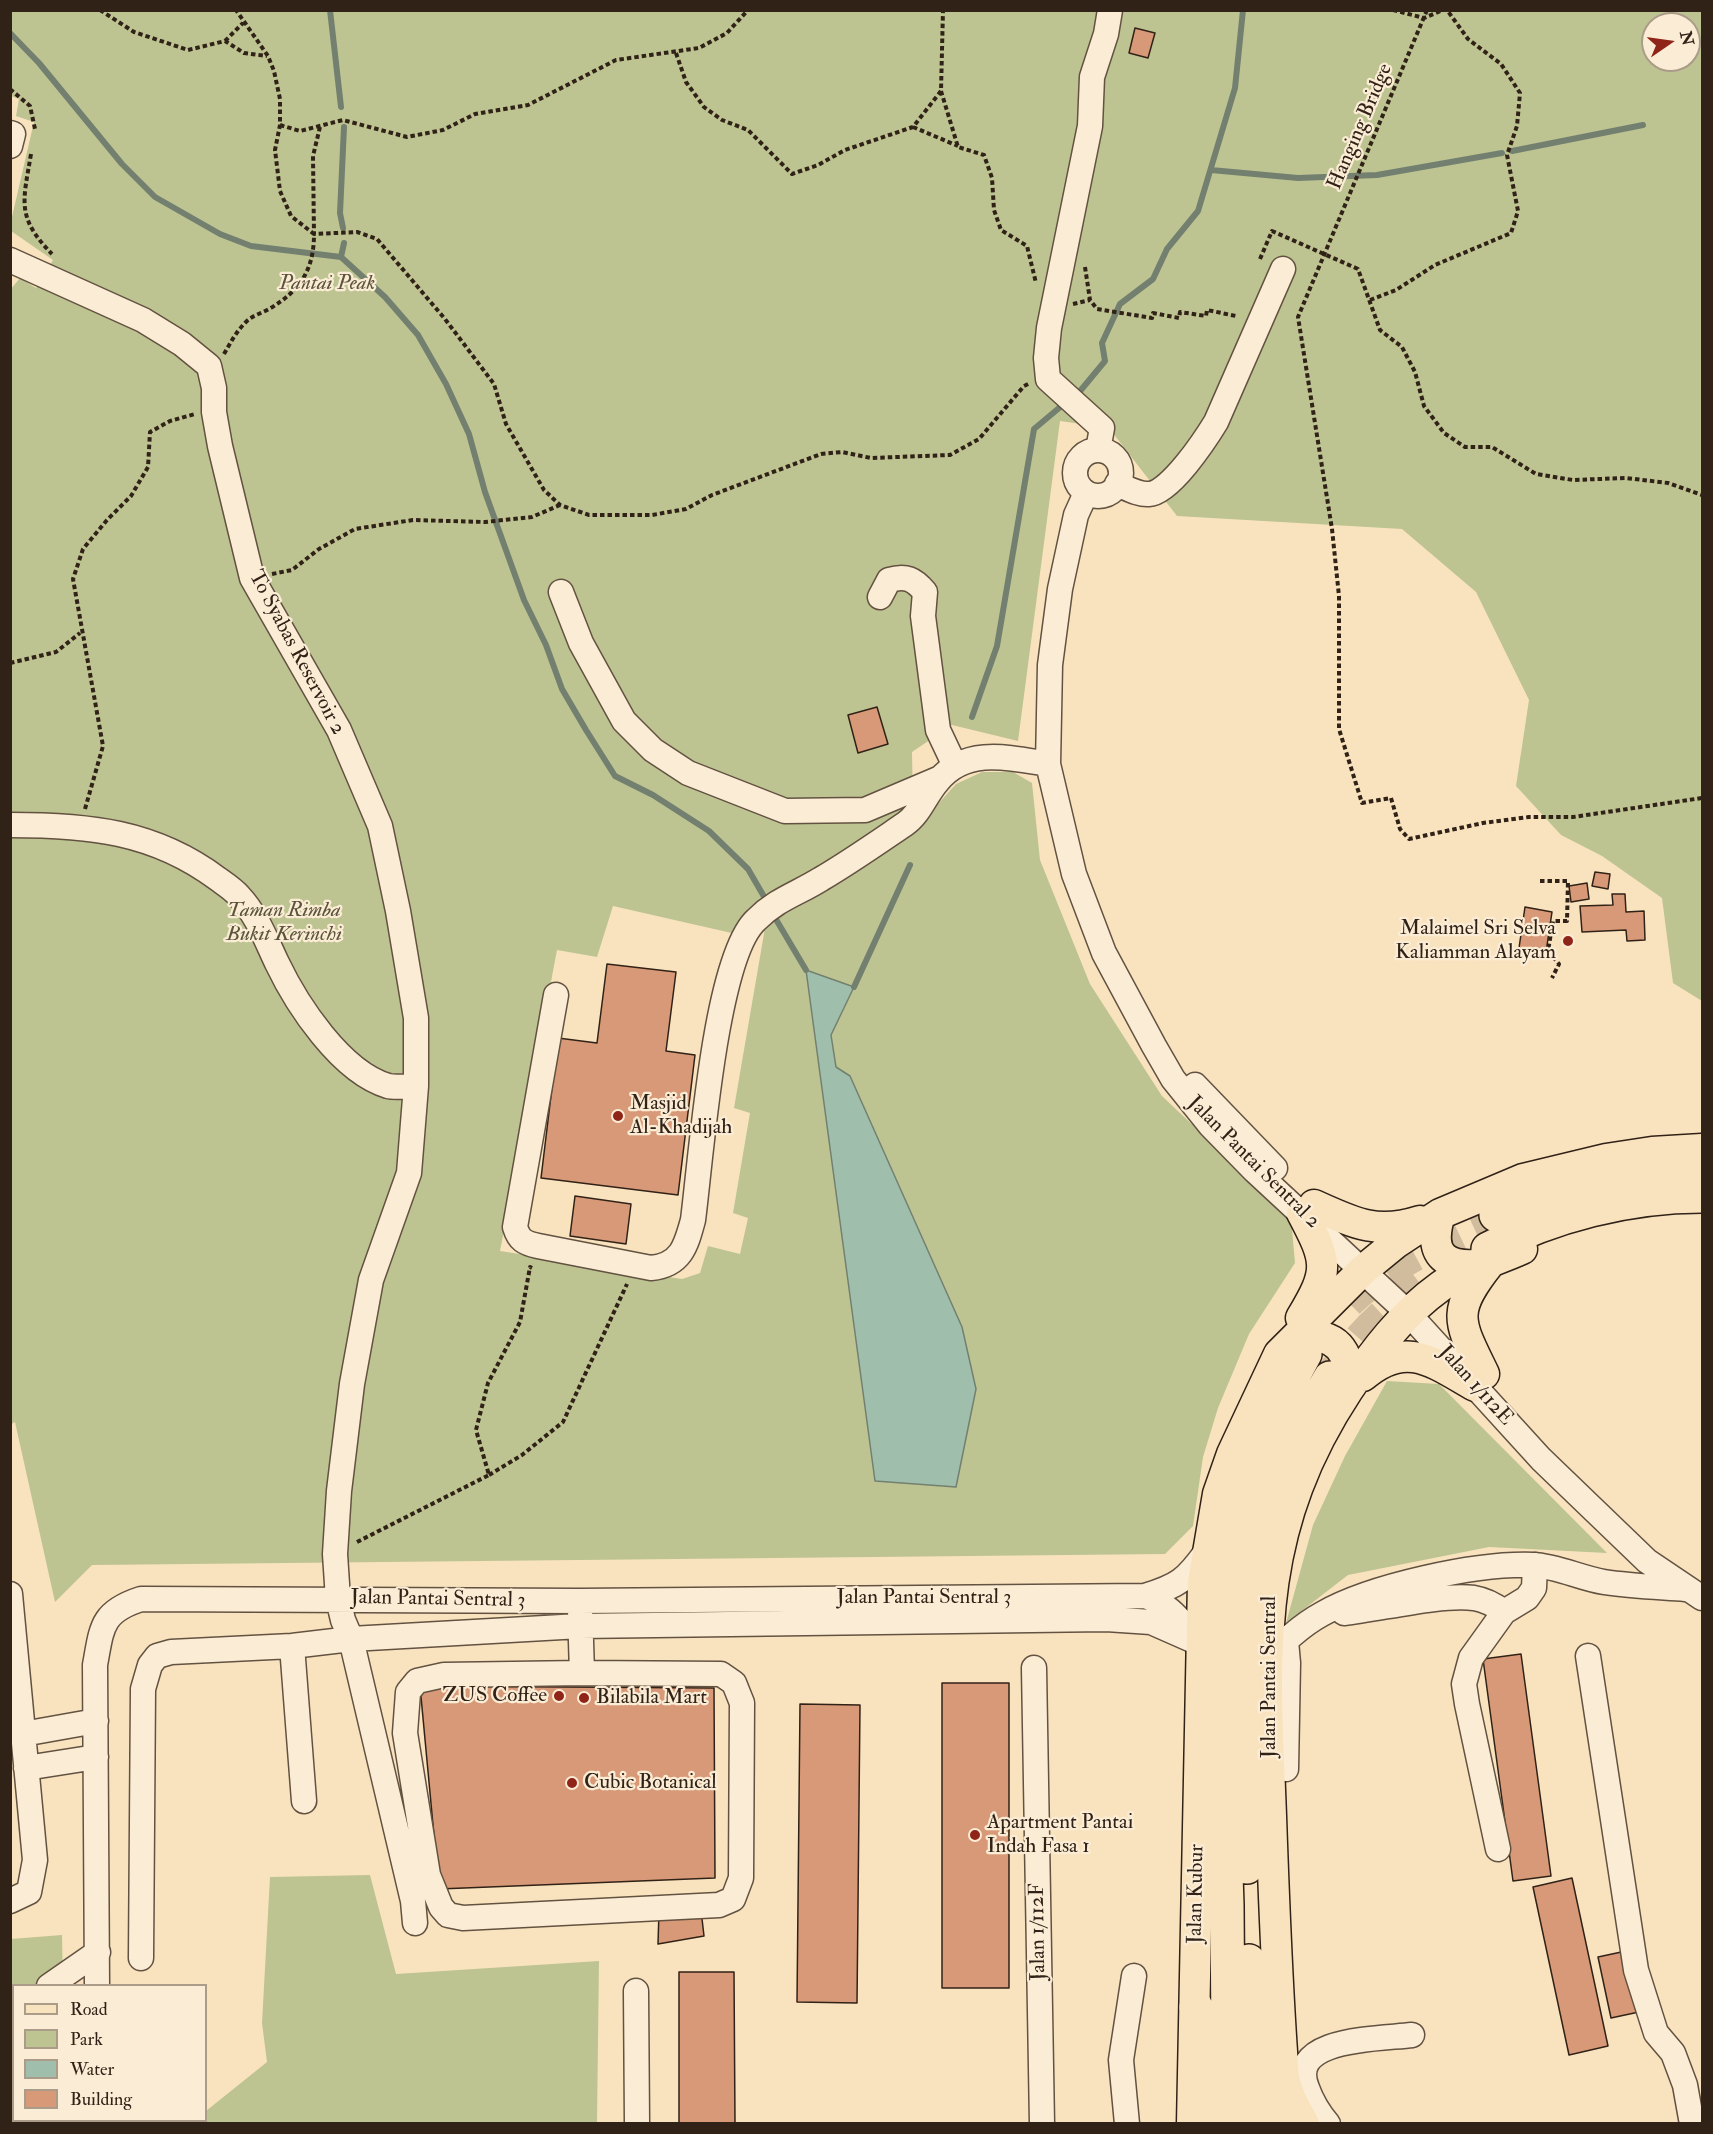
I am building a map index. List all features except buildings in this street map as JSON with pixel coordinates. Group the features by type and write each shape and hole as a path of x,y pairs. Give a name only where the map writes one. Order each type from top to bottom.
{"highway":[{"path":"1496,1215 1585,1185 1661,1172 1702,1170"},
{"path":"1489,1257 1518,1233 1598,1209 1653,1199 1702,1196"},
{"path":"1274,2124 1260,2087 1252,2035 1237,1898 1220,1688 1224,1585 1248,1477 1276,1408 1292,1354"},
{"path":"1241,2124 1228,2039 1237,1898 1246,1652 1257,1535 1277,1469 1339,1383"},
{"path":"1200,1654 1237,1898"},
{"path":"1237,1898 1272,1662"},
{"path":"1196,2007 1208,2078 1220,2124"}],"main road":[{"path":"1308,1209 1361,1226 1397,1228 1440,1215 1523,1179 1566,1168 1652,1152 1702,1149"},
{"path":"1200,1654 1203,1582 1218,1494 1232,1454 1292,1354 1319,1288 1323,1265 1321,1248 1308,1209"},
{"name":"Jalan Pantai Sentral","path":"1304,2124 1291,2100 1284,2079 1272,1857 1270,1587 1278,1546 1311,1451 1339,1383 1372,1354 1412,1309 1444,1284 1489,1257 1589,1223 1627,1215 1702,1212"},
{"path":"1440,1215 1435,1240 1440,1254 1449,1262 1463,1267 1489,1257"},
{"path":"1292,1354 1367,1267 1396,1243 1440,1215"},
{"path":"1479,1380 1463,1332 1461,1318 1466,1297 1489,1257"},
{"path":"1292,1354 1307,1337 1322,1337 1336,1343 1348,1361 1339,1383"},
{"path":"1339,1383 1391,1358 1411,1355 1429,1359 1479,1380"},
{"name":"Jalan Kubur","path":"1192,2124 1196,2007 1200,1654"}],"street":[{"path":"1098,450 1102,428 1054,384 1046,358 1090,126 1092,77 1106,34 1110,10"},
{"path":"21,147 13,134 22,135"},
{"path":"11,260 142,320 182,344 209,366"},
{"path":"1118,484 1145,494 1158,492 1204,442 1216,422 1283,270"},
{"name":"To Syabas Reservoir 2","path":"209,366 214,388 214,412 238,529 252,578 339,730 380,826 398,911 416,1018 416,1086 409,1173 370,1280 354,1373 339,1491 335,1554 338,1599 351,1639 413,1901 414,1923"},
{"path":"1098,450 1116,459 1120,471 1118,484 1104,495 1086,493 1077,483 1075,471 1080,458 1098,450"},
{"name":"Jalan Pantai Sentral 2","path":"1086,493 1076,515 1060,589 1050,665 1048,764 1074,874 1104,953 1154,1046 1191,1080 1308,1209 1367,1267"},
{"path":"556,995 515,1227 518,1238 526,1244 651,1268 666,1267 679,1256 693,1220 720,1008 743,939 754,921 783,897 819,881 911,820 947,772 938,730 922,616 925,592 916,581 903,576 889,580 880,597"},
{"path":"561,592 581,643 624,720 653,750 688,773 785,811 866,810 978,757 997,756 1048,764"},
{"path":"10,825 124,833 167,847 206,871 239,896 261,927 278,966 306,1012 331,1044 361,1072 389,1086 416,1086"},
{"name":"Jalan 1/112E","path":"1367,1267 1412,1309 1479,1380 1542,1437 1588,1502 1647,1561 1694,1594"},
{"name":"Jalan Pantai Sentral 3","path":"97,1984 95,1665 106,1619 119,1606 141,1599 580,1601 1145,1596 1177,1585 1188,1577 1209,1548"},
{"path":"1272,1662 1321,1615 1351,1600 1396,1586 1490,1567 1535,1565 1603,1582 1694,1594"},
{"path":"1498,1849 1464,1684 1471,1658 1504,1612 1527,1598 1534,1588 1535,1565"},
{"path":"10,1593 35,1860 29,1892 10,1901"},
{"name":"Jalan Pantai Sentral 3","path":"1145,1596 1173,1611 1200,1654"},
{"path":"1321,1615 1456,1598 1476,1598 1492,1603 1504,1612"},
{"path":"580,1601 582,1673"},
{"path":"141,1958 143,1689 150,1665 157,1656 171,1652 292,1646 351,1639 580,1626 1106,1619 1151,1622 1200,1654"},
{"path":"292,1646 304,1801"},
{"path":"1588,1656 1636,1970 1656,2033 1673,2053 1685,2085 1692,2124"},
{"path":"1272,1662 1288,1663 1286,1769"},
{"name":"Jalan 1/112F","path":"1034,1668 1042,2124"},
{"path":"582,1673 721,1674 734,1683 742,1703 741,1878 733,1899 718,1905 463,1918 448,1915 441,1907 428,1875 405,1733 408,1692 417,1681 444,1675 582,1673"},
{"path":"23,1734 96,1721"},
{"path":"26,1768 96,1757"},
{"path":"52,1984 98,1952"},
{"path":"1127,2124 1121,2060 1134,1976"},
{"path":"636,1992 637,2124"},
{"path":"1328,2124 1316,2110 1302,2075 1306,2060 1315,2053 1332,2046 1412,2035"}],"path":[{"path":"100,10 134,32 188,50 225,41 243,23"},
{"path":"236,10 268,56 280,99 280,125 275,150 280,191 291,216 314,234 357,232 377,239 446,319 494,384 506,424 544,490 561,505 589,515 652,515 686,509 712,495 821,454 842,452 871,458 950,455 979,439 1024,386 1054,384"},
{"path":"280,125 300,131 343,120 406,137 443,130 476,114 528,105 616,60 699,48 727,33 748,10"},
{"path":"943,10 941,91 958,147"},
{"path":"1370,300 1396,290 1435,265 1511,233 1518,211 1508,155 1517,126 1520,93 1501,64 1468,39 1445,10 1424,18 1393,10"},
{"name":"Hanging Bridge","path":"1427,10 1298,317 1332,529 1339,596 1339,729 1362,803 1391,798 1400,829 1409,839 1483,823 1529,817 1574,817 1702,798"},
{"path":"225,41 244,53 268,56"},
{"path":"676,53 686,82 704,107 722,120 748,130 792,174 818,165 845,150 913,127 941,91"},
{"path":"10,88 30,106 35,125 22,135"},
{"path":"209,366 224,354 235,334 250,319 270,309 296,289 311,266 314,242 313,156 320,127"},
{"path":"913,127 958,147 984,155 992,178 994,210 1001,230 1027,246 1039,291 1055,303 1072,304 1090,300"},
{"path":"21,147 23,203 27,220 36,237 57,259 58,266 53,279"},
{"path":"1260,260 1272,231 1323,256 1358,269 1380,330 1402,347 1411,364 1424,406 1444,433 1465,447 1492,447 1536,474 1573,480 1626,478 1668,483 1702,495"},
{"path":"1097,309 1152,318 1153,314 1179,318 1180,312 1206,316 1207,310 1236,316"},
{"path":"80,830 103,746 80,633 81,615 73,579 83,549 131,496 148,467 150,432 178,419 214,412"},
{"path":"252,578 292,570 320,549 355,530 413,520 485,522 532,517 561,505"},
{"path":"10,663 56,652 80,633"},
{"path":"1539,881 1568,880 1567,921 1553,921 1548,951 1559,964 1552,978"},
{"path":"489,1475 476,1430 481,1407 488,1383 520,1322 530,1268 540,1269"},
{"path":"335,1554 489,1475 522,1455 563,1422 627,1284 621,1276"}],"green space":[{"name":"Taman Rimba Bukit Kerinchi","path":"11,11 1702,11 1702,1001 1673,983 1662,898 1602,856 1561,835 1516,786 1529,700 1476,592 1402,529 1177,516 1109,428 1060,421 1018,741 952,725 912,752 913,805 736,934 613,906 597,957 557,950 500,1251 682,1279 700,1273 708,1246 740,1254 748,1218 733,1213 750,1113 734,1108 766,922 928,815 956,784 982,772 1013,772 1032,783 1040,860 1090,984 1162,1096 1291,1218 1295,1263 1249,1334 1218,1408 1203,1457 1193,1526 1165,1554 92,1565 55,1602 15,1422 10,1425 10,290 20,278 36,288 53,260 11,231 11,221 34,122 16,116 19,99 11,96","holes":["806,970 854,988 831,1035 836,1067 850,1076 962,1327 976,1389 956,1487 875,1480"]},
{"path":"1387,1381 1439,1384 1607,1553 1489,1547 1348,1575 1286,1623 1313,1525 1345,1456"},
{"path":"370,1875 396,1974 599,1961 597,2123 189,2123 207,2122 207,2110 267,2062 262,2023 270,1877"},
{"path":"62,1935 63,1984 12,1984 12,2122 64,2123 11,2124 11,1939"}],"water":[{"path":"806,970 854,987 831,1035 836,1067 850,1076 962,1327 976,1389 956,1487 875,1481"}],"waterway":[{"path":"330,10 341,107"},
{"path":"1076,396 1105,361 1102,343 1120,304 1153,279 1167,249 1198,211 1235,88 1243,10"},
{"path":"10,33 39,63 122,164 155,197 220,234 251,246 341,257 385,297 418,335 446,384 469,434 485,492 524,600 546,645 562,689 615,776 653,795 709,831 748,869 766,900"},
{"path":"1512,151 1643,125"},
{"path":"343,228 340,213 344,127"},
{"path":"1211,170 1298,178 1377,175 1502,153"},
{"path":"341,257 344,243"},
{"path":"972,717 997,646 1034,429 1065,403"},
{"path":"854,987 910,865"},
{"path":"774,916 806,970"}],"tunnel":[{"path":"1348,1302 1399,1263 1496,1215"},
{"path":"1330,1378 1372,1326 1423,1283"}],"place":[{"name":"Malaimel Sri Selva Kaliamman Alayam","path":"1568,941"},
{"name":"Masjid Al-Khadijah","path":"618,1116"},
{"name":"ZUS Coffee","path":"559,1696"},
{"name":"Bilabila Mart","path":"584,1698"},
{"name":"Cubic Botanical","path":"572,1783"},
{"name":"Apartment Pantai Indah Fasa 1","path":"975,1835"}],"park label":[{"name":"Pantai Peak","path":"327,284"}]}
